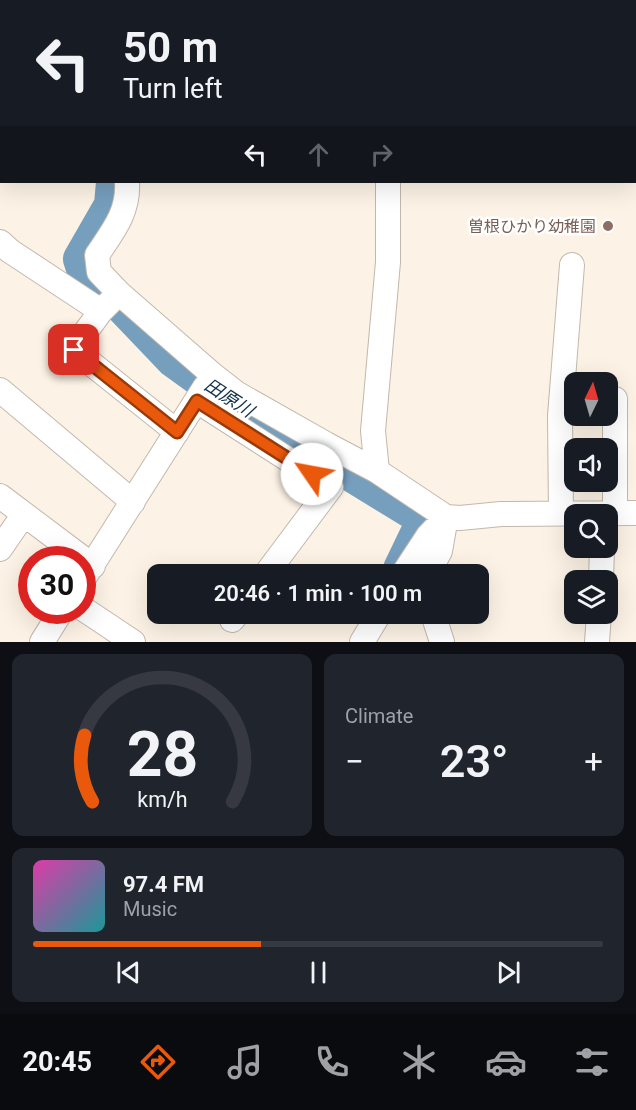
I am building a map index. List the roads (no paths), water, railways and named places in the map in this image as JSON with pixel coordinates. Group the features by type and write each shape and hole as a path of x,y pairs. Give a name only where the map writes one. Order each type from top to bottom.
{"street":[{"path":"127,183 128,194 120,220 97,255 99,272 119,293 236,393 377,471 447,518 564,513"},
{"path":"377,471 373,431 388,262 388,183"},
{"path":"0,242 101,311"},
{"path":"561,513 560,416 572,265"},
{"path":"119,293 101,311 74,350 177,432"},
{"path":"96,560 213,375"},
{"path":"0,390 133,502"},
{"path":"197,401 331,487"},
{"path":"615,426 615,504"},
{"path":"273,564 331,487 348,455"},
{"path":"0,496 24,514 59,546"},
{"path":"0,549 24,514"},
{"path":"410,564 428,536 447,518"},
{"path":"434,564 441,551 447,518"},
{"path":"96,617 133,642"},
{"path":"42,642 54,624"},
{"path":"362,642 373,624"},
{"path":"436,624 442,642"},
{"path":"597,642 598,624"}],"waterway":[{"name":"田原川","path":"114,183 112,205 81,259 87,278 110,293 174,360 221,394 425,519 403,564"}],"place":[{"name":"曽根ひかり幼稚園","path":"608,226"}]}
